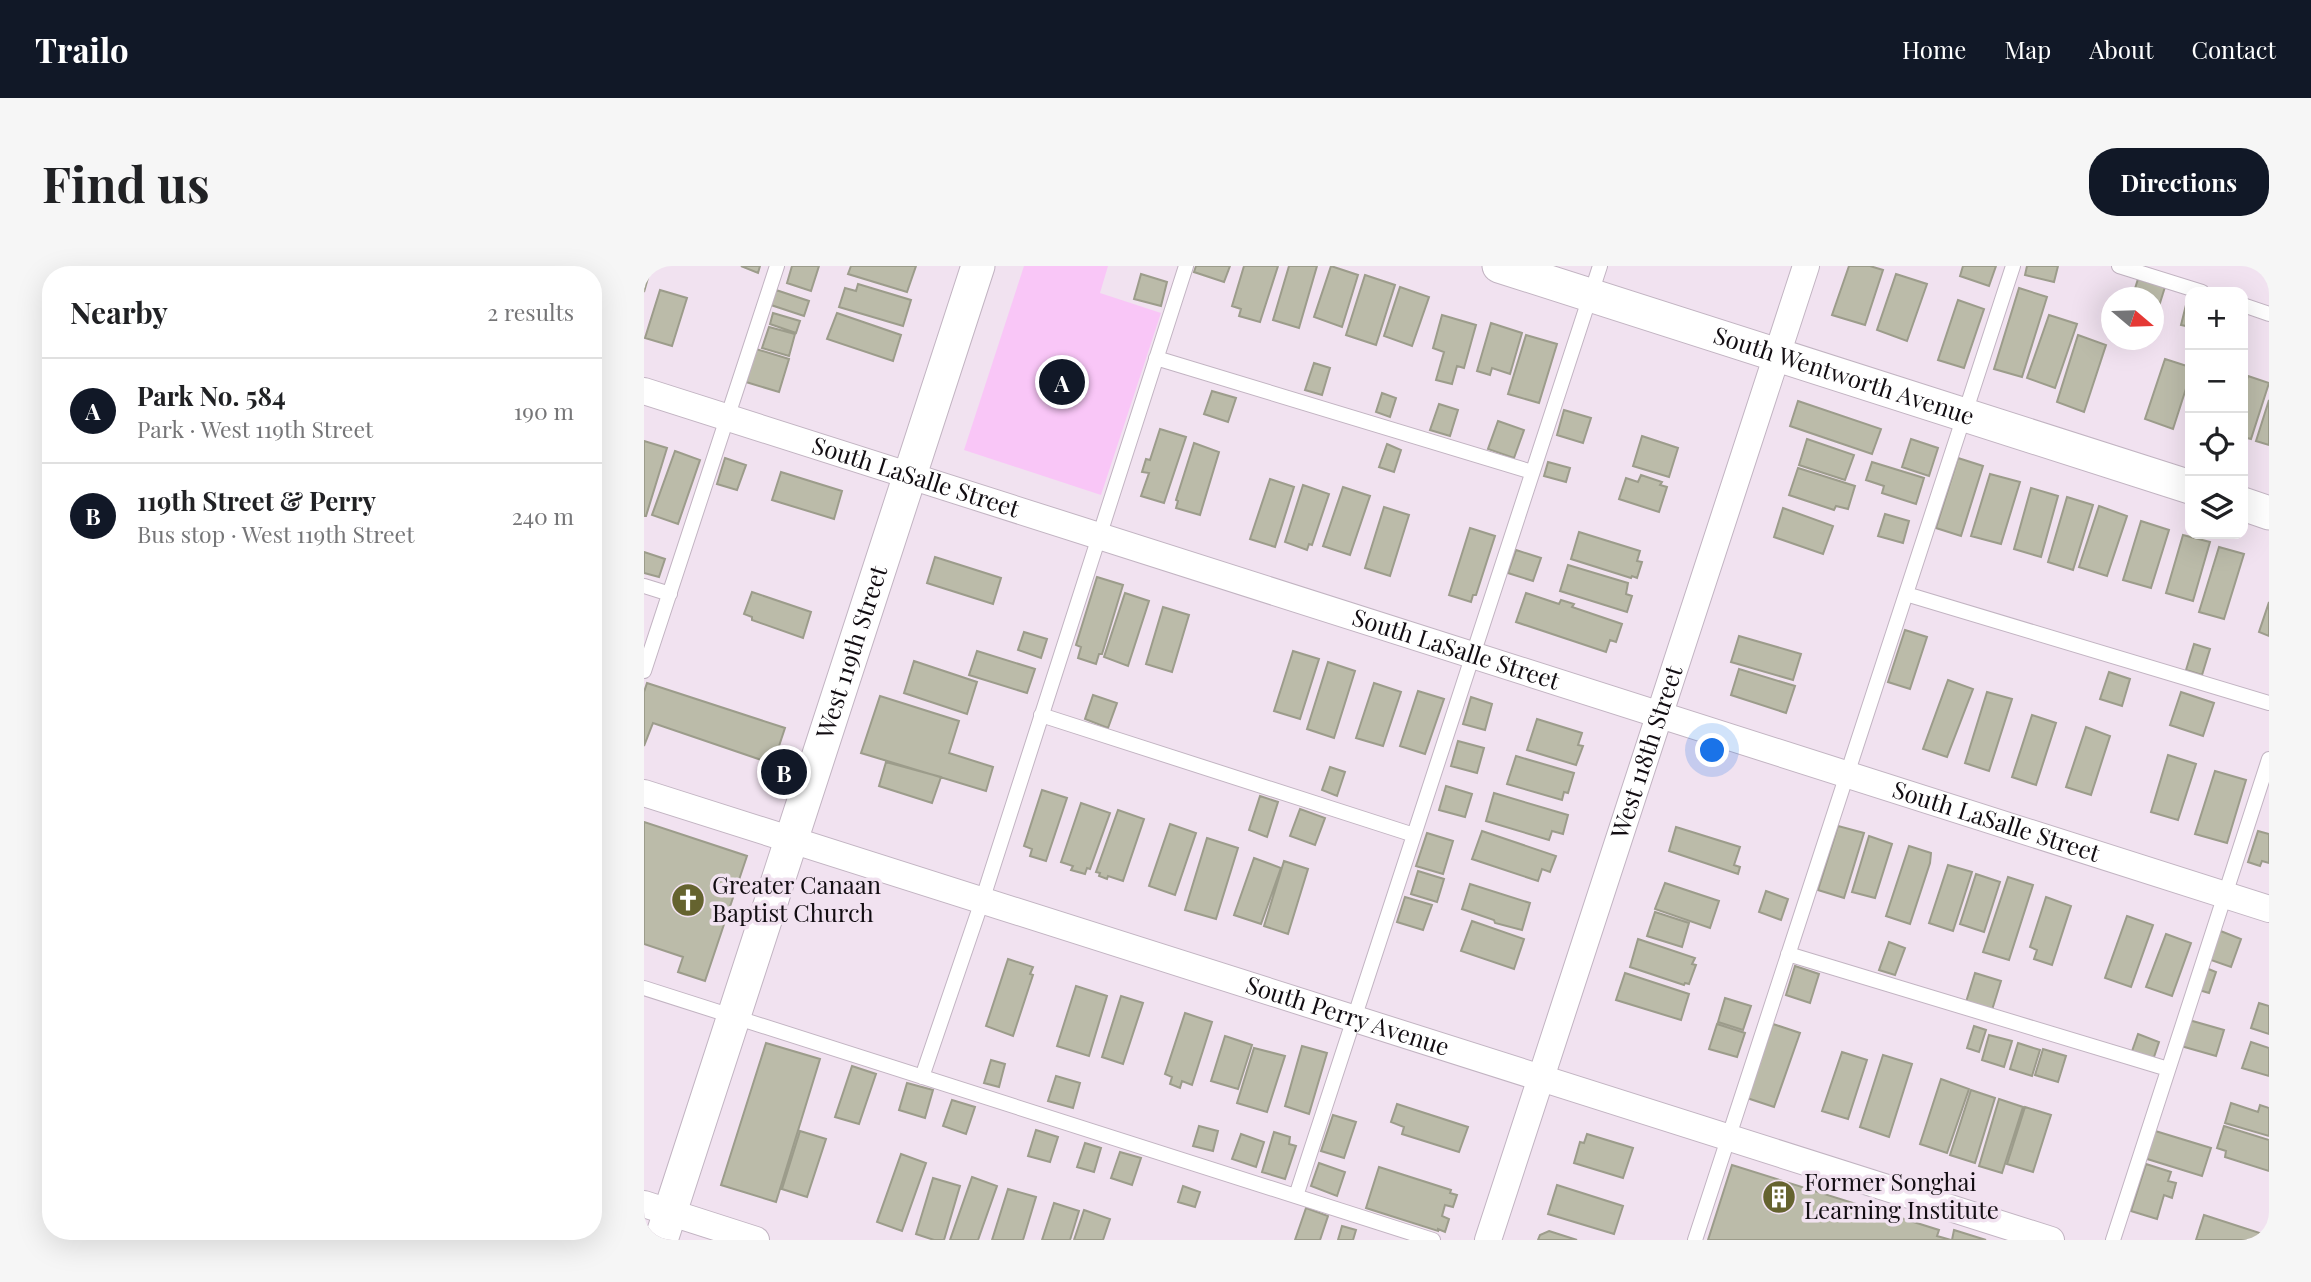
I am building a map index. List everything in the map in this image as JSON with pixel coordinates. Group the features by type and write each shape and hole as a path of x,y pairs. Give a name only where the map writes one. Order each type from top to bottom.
{"street":[{"name":"West 119th Street","path":"658,1219 733,1017 978,266"},
{"name":"South Wentworth Avenue","path":"1499,266 1595,281 1777,355 2185,486"},
{"name":"West 118th Street","path":"1488,1240 1806,266"},
{"name":"South LaSalle Street","path":"644,391 2269,909"},
{"path":"2248,506 2269,513"},
{"name":"South Perry Avenue","path":"644,793 2051,1240"},
{"path":"658,1219 755,1240"}],"lane":[{"path":"644,671 778,266"},
{"path":"922,1077 982,901 1186,266"},
{"path":"1695,1240 2013,266"},
{"path":"2119,266 2186,287"},
{"path":"1296,1196 1595,281"},
{"path":"2248,307 2269,314"},
{"path":"1156,358 1532,472"},
{"path":"644,586 670,594"},
{"path":"1906,594 2269,703"},
{"path":"1041,715 1414,835"},
{"path":"2113,1240 2269,759"},
{"path":"1788,954 2168,1069"},
{"path":"644,988 1433,1240"}],"shaded area":[{"path":"1024,266 1108,266 1100,293 1161,313 1101,495 964,450"}],"building":[{"path":"644,266 651,267 644,292"},
{"path":"741,266 760,266 758,273"},
{"path":"792,266 819,266 811,291 787,283"},
{"path":"851,266 916,266 907,292 848,274"},
{"path":"1196,266 1230,266 1224,282 1194,272"},
{"path":"1244,266 1278,266 1260,322 1239,316 1241,309 1232,306"},
{"path":"1289,266 1317,266 1299,328 1273,320"},
{"path":"1331,266 1358,275 1342,327 1314,317"},
{"path":"1849,266 1870,266 1883,270 1865,325 1832,315"},
{"path":"1963,266 1996,266 1989,286 1960,276"},
{"path":"2027,266 2058,266 2054,282 2025,275"},
{"path":"1141,274 1167,282 1161,306 1134,299"},
{"path":"1896,274 1927,284 1907,341 1877,330"},
{"path":"1365,275 1395,285 1376,345 1346,335"},
{"path":"2138,279 2165,287 2164,290 2164,287 2135,287"},
{"path":"858,284 911,300 903,326 839,307 845,288 856,291"},
{"path":"1400,287 1429,297 1412,346 1384,336"},
{"path":"2019,288 2047,297 2022,377 1994,369"},
{"path":"660,290 687,298 672,346 645,338"},
{"path":"776,290 809,301 804,316 771,305"},
{"path":"1958,300 1984,309 1964,368 1938,360"},
{"path":"2185,309 2185,326 2181,325"},
{"path":"773,313 800,321 796,333 770,324"},
{"path":"837,313 901,335 893,361 827,339"},
{"path":"1442,315 1476,325 1464,368 1457,366 1452,384 1436,380 1444,352 1433,348"},
{"path":"2049,315 2077,324 2055,388 2027,378"},
{"path":"1491,323 1522,333 1510,374 1492,368 1490,375 1477,371"},
{"path":"769,327 795,334 789,356 762,348"},
{"path":"1526,335 1557,344 1539,403 1508,394"},
{"path":"2078,335 2101,343 2101,350 2104,350 2084,412 2057,402"},
{"path":"756,349 789,359 779,392 746,382"},
{"path":"2165,359 2185,365 2185,392 2173,429 2145,419"},
{"path":"1314,363 1330,368 1322,395 1305,390"},
{"path":"2248,376 2269,383 2251,439 2248,438"},
{"path":"1212,391 1236,398 1228,422 1204,414"},
{"path":"1382,393 1396,398 1390,417 1376,412"},
{"path":"2269,400 2269,445 2256,441"},
{"path":"1798,401 1881,429 1872,454 1790,426"},
{"path":"1439,404 1458,410 1450,436 1430,430"},
{"path":"1564,410 1591,418 1583,443 1557,435"},
{"path":"1498,421 1524,430 1514,458 1488,449"},
{"path":"1160,429 1186,437 1164,503 1141,496 1149,473 1142,472 1146,459 1150,460"},
{"path":"1642,436 1678,448 1669,477 1633,466"},
{"path":"1807,439 1854,455 1845,480 1799,465"},
{"path":"1911,439 1938,448 1929,476 1902,467"},
{"path":"644,441 667,448 646,516 644,516"},
{"path":"1194,443 1219,452 1200,515 1176,508 1176,500"},
{"path":"1387,444 1401,450 1394,472 1379,467"},
{"path":"675,451 700,460 678,524 652,515"},
{"path":"725,458 746,465 737,490 717,484"},
{"path":"1958,458 1983,466 1961,536 1936,528"},
{"path":"1548,462 1570,468 1566,482 1544,476"},
{"path":"1872,462 1924,478 1916,504 1882,493 1884,486 1866,480"},
{"path":"1798,468 1855,486 1848,509 1836,506 1834,510 1789,495"},
{"path":"781,472 842,491 834,519 772,500"},
{"path":"1990,474 2020,482 2001,544 1971,536"},
{"path":"1641,475 1662,482 1660,485 1667,487 1659,512 1619,499 1626,478 1638,482"},
{"path":"1270,479 1294,487 1275,547 1250,539"},
{"path":"1303,485 1329,494 1312,545 1309,544 1307,550 1285,542"},
{"path":"1343,487 1370,496 1350,555 1323,546"},
{"path":"2031,488 2058,496 2041,557 2014,549"},
{"path":"2067,497 2093,505 2073,570 2048,562"},
{"path":"2099,506 2127,516 2107,576 2079,567"},
{"path":"1384,507 1409,515 1390,576 1365,568"},
{"path":"1783,508 1833,526 1823,554 1774,537"},
{"path":"1885,514 1909,521 1903,543 1878,536"},
{"path":"2141,521 2169,530 2151,588 2123,580"},
{"path":"1470,528 1495,536 1476,595 1473,595 1471,602 1449,595"},
{"path":"1579,532 1640,551 1637,561 1642,562 1637,578 1571,559"},
{"path":"2183,535 2185,539 2210,542 2193,601 2166,593"},
{"path":"2219,547 2244,554 2224,619 2199,612"},
{"path":"1516,550 1541,558 1533,581 1508,573"},
{"path":"644,552 665,559 659,577 644,573"},
{"path":"935,557 1001,578 993,604 927,583"},
{"path":"1568,565 1628,583 1626,594 1632,596 1627,612 1560,591"},
{"path":"1097,577 1123,585 1102,654 1099,654 1096,664 1078,658 1081,647 1076,645"},
{"path":"752,592 811,612 803,638 752,620 752,617 744,614"},
{"path":"1125,593 1149,601 1128,666 1104,657"},
{"path":"1526,593 1559,604 1561,600 1574,604 1572,607 1622,624 1616,642 1610,640 1606,652 1516,622"},
{"path":"2269,602 2269,636 2259,632"},
{"path":"1163,607 1189,615 1172,672 1146,664"},
{"path":"1905,630 1927,637 1910,689 1888,682"},
{"path":"1024,632 1047,639 1041,658 1018,650"},
{"path":"1739,636 1801,654 1793,680 1731,662"},
{"path":"2194,644 2210,649 2202,675 2186,670"},
{"path":"977,651 1035,669 1027,693 969,675"},
{"path":"1293,651 1319,659 1300,719 1274,711"},
{"path":"914,661 977,682 967,714 904,693"},
{"path":"1328,662 1355,671 1334,738 1307,729"},
{"path":"1739,669 1795,686 1786,713 1731,695"},
{"path":"2109,672 2130,679 2122,706 2100,699"},
{"path":"1948,680 1973,689 1947,757 1923,749"},
{"path":"647,683 785,728 773,764 653,723 644,746 644,692"},
{"path":"1374,683 1401,692 1383,746 1356,738"},
{"path":"1418,691 1444,699 1425,754 1400,746"},
{"path":"1987,692 2012,699 1989,771 1965,763"},
{"path":"2181,692 2214,703 2203,736 2170,725"},
{"path":"1093,695 1117,703 1108,728 1085,719"},
{"path":"880,696 959,721 949,753 993,767 986,791 861,753"},
{"path":"1471,697 1492,704 1485,730 1463,724"},
{"path":"2032,715 2056,723 2036,785 2012,777"},
{"path":"1537,719 1582,733 1578,745 1583,746 1576,765 1527,750"},
{"path":"2086,727 2110,736 2091,795 2066,787"},
{"path":"1458,741 1484,748 1477,773 1451,766"},
{"path":"2168,755 2196,764 2178,820 2151,812"},
{"path":"1516,756 1574,773 1568,793 1564,792 1562,800 1507,784"},
{"path":"886,762 941,777 932,803 879,786"},
{"path":"1330,767 1345,772 1337,796 1322,790"},
{"path":"2215,771 2246,780 2227,843 2195,834"},
{"path":"1446,786 1472,794 1465,817 1439,810"},
{"path":"1042,790 1067,798 1046,861 1030,856 1032,849 1024,846"},
{"path":"1494,793 1568,815 1563,834 1552,831 1549,840 1486,821"},
{"path":"1260,796 1278,802 1267,837 1249,830"},
{"path":"1081,803 1110,813 1090,869 1087,868 1085,874 1071,870 1073,866 1061,862"},
{"path":"1300,809 1325,818 1315,845 1290,836"},
{"path":"1118,810 1144,819 1123,881 1108,876 1107,879 1096,872"},
{"name":"Greater Canaan Baptist Church","path":"644,822 747,856 705,981 678,972 683,957 644,944"},
{"path":"1170,824 1196,833 1175,895 1149,886"},
{"path":"1838,826 1864,833 1844,898 1818,890"},
{"path":"1676,827 1740,847 1734,865 1740,867 1738,874 1669,851"},
{"path":"1482,831 1556,856 1550,872 1542,869 1538,881 1472,859"},
{"path":"2258,831 2269,834 2269,863 2262,861 2260,866 2248,862"},
{"path":"1427,833 1453,841 1443,874 1416,866"},
{"path":"1869,836 1892,844 1875,898 1852,892"},
{"path":"1207,838 1238,848 1216,919 1185,910"},
{"path":"1909,846 1931,853 1910,924 1886,916"},
{"path":"1254,858 1281,868 1261,924 1234,915"},
{"path":"1284,861 1308,869 1288,934 1264,926"},
{"path":"1948,865 1972,872 1953,931 1929,923"},
{"path":"1418,871 1444,879 1437,902 1411,894"},
{"path":"1976,874 2000,882 1984,932 1960,924"},
{"path":"2008,877 2033,885 2009,960 1983,952"},
{"path":"1665,883 1719,901 1710,928 1655,909"},
{"path":"1470,884 1530,903 1522,930 1495,923 1494,920 1462,909"},
{"path":"1766,891 1788,899 1781,920 1759,912"},
{"path":"1405,897 1432,905 1423,930 1397,922"},
{"path":"2046,897 2071,906 2052,965 2034,959 2037,950 2030,947"},
{"path":"1655,912 1689,923 1682,947 1647,936"},
{"path":"2127,916 2153,925 2131,987 2105,978"},
{"path":"1472,921 1524,939 1514,969 1461,951"},
{"path":"2218,930 2241,939 2231,967 2208,959"},
{"path":"2166,934 2191,943 2172,996 2146,987"},
{"path":"1638,939 1695,958 1692,964 1696,965 1689,984 1684,985 1630,967"},
{"path":"1889,942 1905,948 1895,975 1879,970"},
{"path":"1008,959 1033,967 1030,974 1033,975 1013,1036 986,1026"},
{"path":"1795,966 1819,974 1810,1003 1786,995"},
{"path":"2206,968 2216,972 2209,993 2199,990"},
{"path":"1625,973 1689,994 1681,1020 1616,1000"},
{"path":"1975,973 2001,981 1992,1010 1966,1002"},
{"path":"1076,986 1107,996 1089,1056 1057,1046"},
{"path":"1121,996 1143,1003 1123,1064 1102,1057"},
{"path":"1725,998 1751,1006 1743,1030 1718,1022"},
{"path":"2259,1003 2269,1006 2269,1034 2251,1028"},
{"path":"1185,1013 1212,1022 1192,1085 1182,1081 1180,1088 1170,1084 1172,1077 1165,1074"},
{"path":"2189,1020 2224,1030 2216,1056 2181,1046"},
{"path":"1717,1024 1745,1033 1737,1057 1709,1049"},
{"path":"1773,1024 1800,1033 1774,1107 1747,1098"},
{"path":"1974,1026 1986,1030 1979,1052 1967,1048"},
{"path":"2138,1034 2159,1042 2152,1063 2131,1054"},
{"path":"1989,1035 2012,1041 2004,1067 1982,1060"},
{"path":"1225,1036 1252,1045 1238,1089 1211,1081"},
{"path":"2251,1042 2269,1048 2269,1076 2242,1068"},
{"path":"766,1043 820,1059 776,1202 721,1185"},
{"path":"2018,1043 2040,1050 2032,1076 2010,1069"},
{"path":"1302,1046 1327,1053 1309,1114 1285,1106"},
{"path":"1254,1048 1285,1056 1267,1112 1237,1103"},
{"path":"2043,1049 2066,1056 2058,1082 2035,1075"},
{"path":"1842,1052 1867,1060 1848,1119 1822,1111"},
{"path":"1883,1055 1912,1064 1889,1137 1860,1127"},
{"path":"991,1060 1005,1064 999,1087 984,1083"},
{"path":"852,1066 876,1074 859,1124 835,1117"},
{"path":"1056,1076 1080,1083 1073,1108 1048,1101"},
{"path":"1941,1079 1969,1089 1947,1153 1920,1144"},
{"path":"907,1083 933,1090 925,1118 899,1110"},
{"path":"1971,1090 1995,1098 1975,1163 1950,1155"},
{"path":"1999,1099 2023,1107 2002,1173 1979,1166"},
{"path":"952,1100 975,1107 966,1134 943,1126"},
{"path":"2231,1103 2258,1112 2260,1105 2269,1108 2269,1136 2225,1123"},
{"path":"1397,1104 1468,1127 1459,1152 1402,1134 1404,1127 1391,1122"},
{"path":"2025,1107 2051,1115 2033,1172 2007,1164"},
{"path":"1333,1115 1356,1122 1344,1158 1321,1151"},
{"path":"1199,1126 1218,1131 1213,1151 1193,1146"},
{"path":"2224,1126 2269,1140 2269,1171 2225,1157 2226,1151 2217,1148"},
{"path":"1036,1130 1058,1137 1050,1162 1028,1156"},
{"path":"2152,1130 2211,1148 2202,1176 2144,1158"},
{"path":"800,1131 826,1139 807,1197 782,1189"},
{"path":"1274,1132 1290,1137 1289,1144 1296,1146 1285,1179 1262,1172"},
{"path":"1241,1134 1264,1142 1256,1167 1232,1159"},
{"path":"1587,1134 1633,1148 1623,1178 1574,1163 1580,1142 1584,1143"},
{"path":"1085,1143 1101,1148 1094,1172 1077,1167"},
{"path":"1120,1152 1141,1158 1132,1185 1111,1178"},
{"path":"901,1154 926,1163 902,1231 877,1222"},
{"path":"1319,1163 1345,1172 1337,1196 1311,1186"},
{"path":"2146,1164 2171,1172 2168,1181 2176,1183 2172,1198 2164,1195 2157,1219 2131,1211"},
{"name":"Former Songhai Learning Institute","path":"1732,1165 1939,1230 1937,1236 1951,1240 1708,1240"},
{"path":"1379,1167 1451,1190 1450,1193 1457,1195 1453,1207 1445,1205 1442,1216 1449,1219 1445,1232 1366,1208"},
{"path":"972,1177 997,1186 978,1240 950,1240"},
{"path":"933,1178 960,1186 944,1240 916,1234"},
{"path":"1557,1185 1623,1206 1614,1234 1548,1214"},
{"path":"1183,1186 1200,1192 1195,1207 1178,1202"},
{"path":"1008,1189 1036,1197 1023,1240 992,1240"},
{"path":"1054,1203 1079,1211 1070,1240 1042,1240"},
{"path":"1306,1208 1328,1216 1320,1240 1295,1240"},
{"path":"1084,1210 1110,1219 1103,1240 1074,1240"},
{"path":"2204,1215 2269,1236 2269,1240 2196,1240"},
{"path":"1342,1226 1356,1230 1353,1240 1338,1240"},
{"name":"Former Songhai Learning Institute","path":"1954,1230 1986,1240 1952,1240"},
{"path":"1549,1231 1577,1240 1538,1240 1540,1235"}],"place":[{"name":"Park No. 584","path":"1062,382"},
{"name":"119th Street & Perry","path":"784,772"},
{"name":"Greater Canaan Baptist Church","path":"688,900"},
{"name":"Former Songhai Learning Institute","path":"1779,1197"}]}
